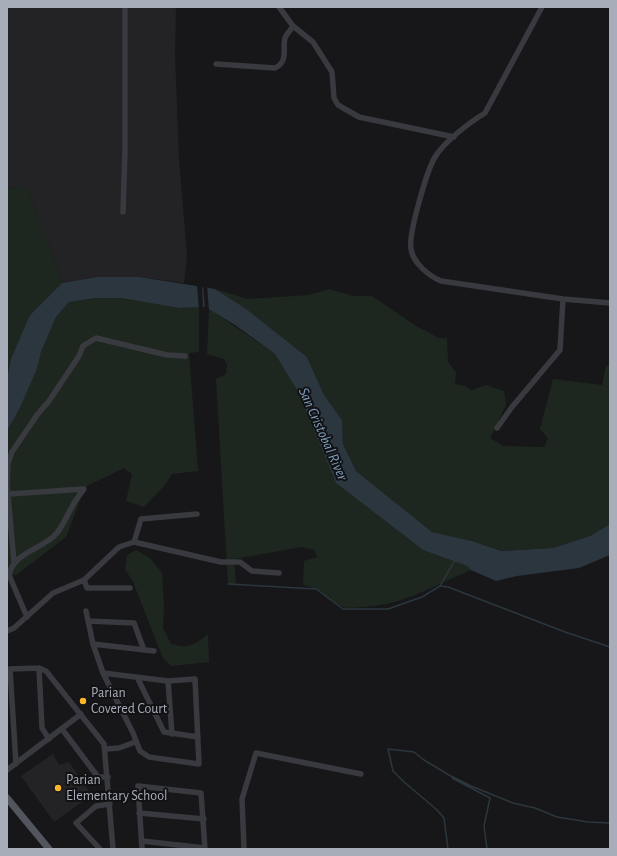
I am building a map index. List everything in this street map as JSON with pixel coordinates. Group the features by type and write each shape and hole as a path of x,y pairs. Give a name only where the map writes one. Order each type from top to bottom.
{"main road":[{"path":"7,798 49,849"}],"street":[{"path":"123,212 125,150 125,7"},
{"path":"279,7 293,26 313,42 332,72 334,98 338,105 346,111 359,117 454,137"},
{"path":"542,7 485,112 471,121 441,148 428,170 412,236 411,249 416,260 433,278 441,282 563,299 610,303"},
{"path":"216,64 275,68 280,65 284,59 285,38 293,26"},
{"path":"497,428 512,407 560,350 563,299"},
{"path":"27,617 9,575 14,562 7,484 8,463 12,452 37,414 49,401 79,356 83,346 96,338 167,355 185,356"},
{"path":"9,494 84,489 72,505 59,531 54,536 14,562"},
{"path":"134,542 141,519 197,514"},
{"path":"7,632 27,617 53,593 84,580 119,548 134,542 214,560 240,562 252,571 279,573"},
{"path":"84,580 87,588 130,588"},
{"path":"86,611 93,644 103,673 133,733 135,742 140,751 149,757 199,764 195,679 168,681 103,673"},
{"path":"88,621 134,623 144,650"},
{"path":"93,644 154,652"},
{"path":"39,668 42,728 49,739"},
{"path":"16,764 10,669 39,668 46,671 102,739 106,749 113,849"},
{"path":"137,677 164,732 198,737"},
{"path":"168,681 172,734"},
{"path":"7,770 81,714"},
{"path":"62,729 98,777 108,777"},
{"path":"106,749 119,748 135,742"},
{"path":"244,849 242,799 256,753 361,774"},
{"path":"142,841 204,848 204,819 201,793 138,786 142,849"},
{"path":"100,849 76,823 96,806 110,804"},
{"path":"139,813 204,819"}],"shaded area":[{"path":"7,7 176,7 175,54 179,160 187,255 184,283 140,277 97,277 62,283 59,271 26,186 7,189"},
{"path":"26,186 59,271 62,283 30,315 7,380 7,189"},
{"path":"215,289 248,299 309,295 329,289 353,296 372,296 416,326 439,338 447,338 448,362 456,373 455,384 465,386 472,390 486,385 504,391 506,405 490,438 503,446 544,447 548,438 540,429 553,379 602,385 606,366 610,366 610,524 590,536 553,548 501,551 472,541 432,532 356,471 343,444 342,420 324,395 307,357 245,308"},
{"path":"96,298 121,298 179,308 199,307 199,352 189,353 198,471 172,474 165,485 144,507 126,501 132,474 124,468 85,487 66,537 16,575 7,576 7,431 19,410 37,369 41,352 56,317 69,302"},
{"path":"209,309 275,354 297,390 336,483 423,550 467,566 471,570 405,599 376,606 345,608 333,602 315,589 303,585 304,561 317,557 314,550 302,547 234,559 236,585 228,584 216,379 226,374 227,365 224,359 207,354"},
{"path":"136,550 150,558 162,573 164,606 163,628 171,644 182,646 191,645 208,634 209,662 171,666 163,658 133,582 125,569 127,555"},
{"name":"Parian Elementary School","path":"53,754 59,765 69,762 92,795 54,822 21,776"}],"water":[{"name":"San Cristobal River","path":"97,277 140,277 215,289 245,308 307,357 324,395 342,420 343,444 356,471 432,532 472,541 501,551 553,548 590,536 610,524 610,555 579,568 517,576 496,581 471,570 467,566 423,550 336,483 297,390 275,354 235,325 205,307 179,308 121,298 96,298 69,302 56,317 41,352 37,369 19,410 7,431 7,380 11,359 30,315 62,283"}],"pier":[{"path":"203,284 207,285 209,311 205,309"},
{"path":"197,285 202,285 203,309 199,309"}],"waterway":[{"path":"228,584 316,589 343,609 388,609 422,597 440,586 455,560"},
{"path":"441,586 448,587 565,632 610,647"},
{"path":"448,849 444,818 393,771 388,749 414,752 449,775 471,786 513,803 535,808 557,817 588,822 610,823"},
{"path":"452,778 490,798 484,826 487,849"}],"place":[{"name":"Parian Covered Court","path":"83,701"},
{"name":"Parian Elementary School","path":"58,788"}]}
